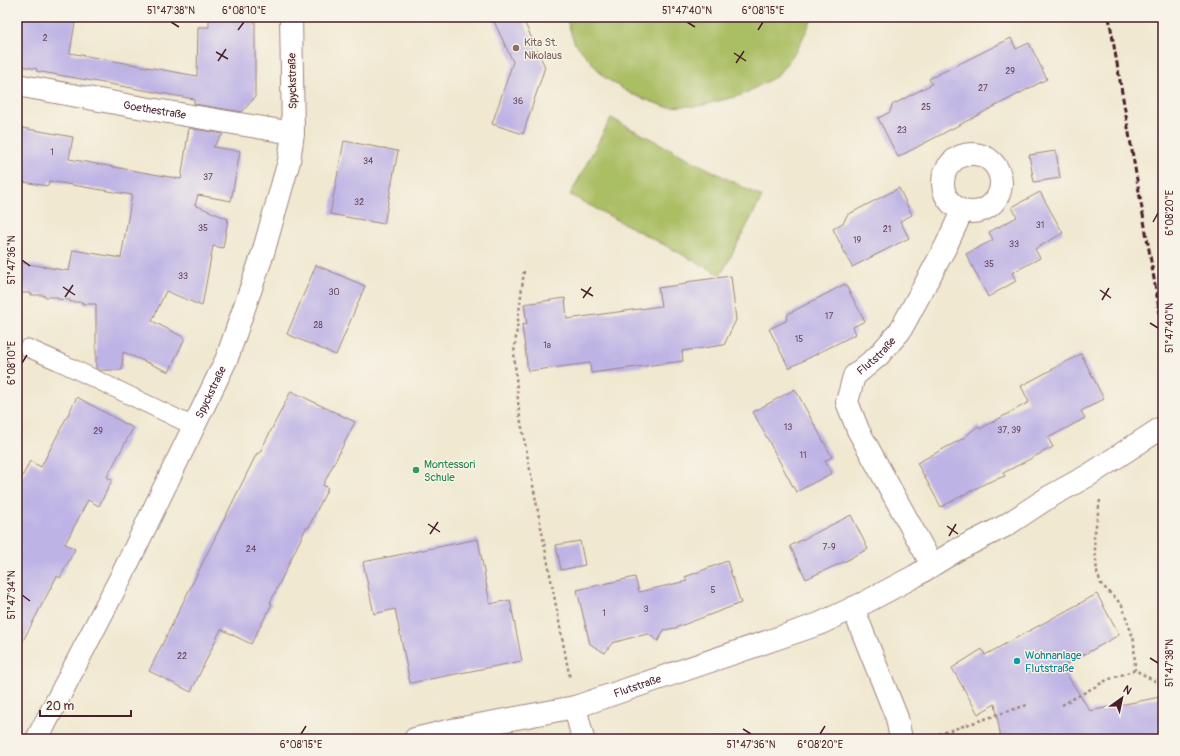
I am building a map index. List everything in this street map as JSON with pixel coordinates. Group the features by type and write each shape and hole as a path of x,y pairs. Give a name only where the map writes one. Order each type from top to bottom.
{"street":[{"name":"Spyckstraße","path":"40,738 119,582 227,358 263,253 289,160 293,133 291,17"},
{"name":"Goethestraße","path":"17,85 293,133"},
{"name":"Flutstraße","path":"932,565 858,430 846,402 854,376 879,355 900,331 946,246 962,211"},
{"name":"Flutstraße","path":"415,739 452,730 575,708 820,624 915,576 957,550 1005,526 1049,497 1089,476 1163,427"},
{"path":"853,608 897,718 901,739"},
{"path":"575,708 583,739"}],"lane":[{"path":"28,348 194,427"}],"path":[{"path":"524,270 514,353 520,412 575,708"},
{"path":"1089,476 1100,500 1094,538 1097,572 1101,584 1122,605 1134,641 1136,670"},
{"path":"1062,705 1107,680 1136,670 1162,685 1163,690"},
{"path":"924,739 1027,705"}],"green space":[{"path":"566,17 813,17 797,50 777,76 742,95 699,106 666,107 631,94 604,77 574,42"},
{"path":"611,118 762,197 721,275 570,195"}],"building":[{"path":"17,17 76,17 70,53 197,76 198,27 209,27 209,17 255,17 255,97 242,112 194,104 194,99 36,71 37,69 17,65"},
{"path":"492,17 522,17 545,67 523,134 492,124 513,62"},
{"path":"1011,38 1016,49 1029,43 1047,79 898,157 878,118 890,112 892,105 932,84 929,79"},
{"path":"17,127 73,137 69,159 181,179 189,128 223,134 213,147 240,151 231,201 198,195 195,205 228,219 223,248 213,246 202,306 166,291 152,321 185,338 169,372 123,352 122,370 99,370 96,368 96,304 82,304 83,302 70,302 70,300 57,299 57,297 31,295 31,293 18,293 17,262 69,271 73,250 121,258 132,195 49,181 48,186 17,181"},
{"path":"344,141 398,151 384,224 330,214"},
{"path":"1056,151 1060,178 1034,182 1029,155"},
{"path":"899,188 912,215 900,221 909,238 852,267 833,229 844,222 847,215"},
{"path":"1040,192 1063,233 1035,249 1040,258 1012,273 1016,281 988,297 966,254 993,240 989,232 1017,217 1012,207"},
{"path":"316,265 365,286 336,355 287,334"},
{"path":"731,276 736,320 724,345 682,351 683,361 591,373 590,363 528,371 522,325 527,324 524,304 565,298 567,319 661,306 658,288 686,284 686,282"},
{"path":"845,284 865,321 853,327 856,334 789,368 769,329 786,321 788,314"},
{"path":"1081,354 1104,399 1081,411 1085,418 1048,438 1053,447 1003,473 1005,476 986,483 941,507 917,463 962,439 978,426 980,429 1029,402 1021,386"},
{"path":"795,389 832,457 825,461 832,473 796,492 753,412"},
{"path":"291,391 355,422 323,485 328,488 308,528 306,528 270,603 272,604 251,644 221,629 191,692 149,671 257,453 259,454"},
{"path":"77,397 133,428 107,477 112,480 99,506 88,500 65,544 75,549 60,578 57,576 17,652 17,487 30,461 41,467"},
{"path":"851,515 868,549 806,579 790,546"},
{"path":"478,539 490,604 510,600 522,661 410,683 395,609 374,614 363,562"},
{"path":"580,541 585,565 561,570 556,545"},
{"path":"727,561 741,603 675,628 664,630 658,641 648,634 630,638 612,643 605,653 590,644 577,590 635,577 639,592 687,581 685,577"},
{"name":"Wohnanlage Flutstraße","path":"1097,594 1119,635 1062,667 1090,711 1160,697 1163,739 1001,739 995,704 978,714 952,668 982,649 985,655"}],"railway":[{"path":"1109,17 1163,331"}],"place":[{"name":"Kita St. Nikolaus","path":"516,48"},
{"name":"Montessori Schule","path":"416,470"},
{"name":"Wohnanlage Flutstraße","path":"1017,661"}]}
